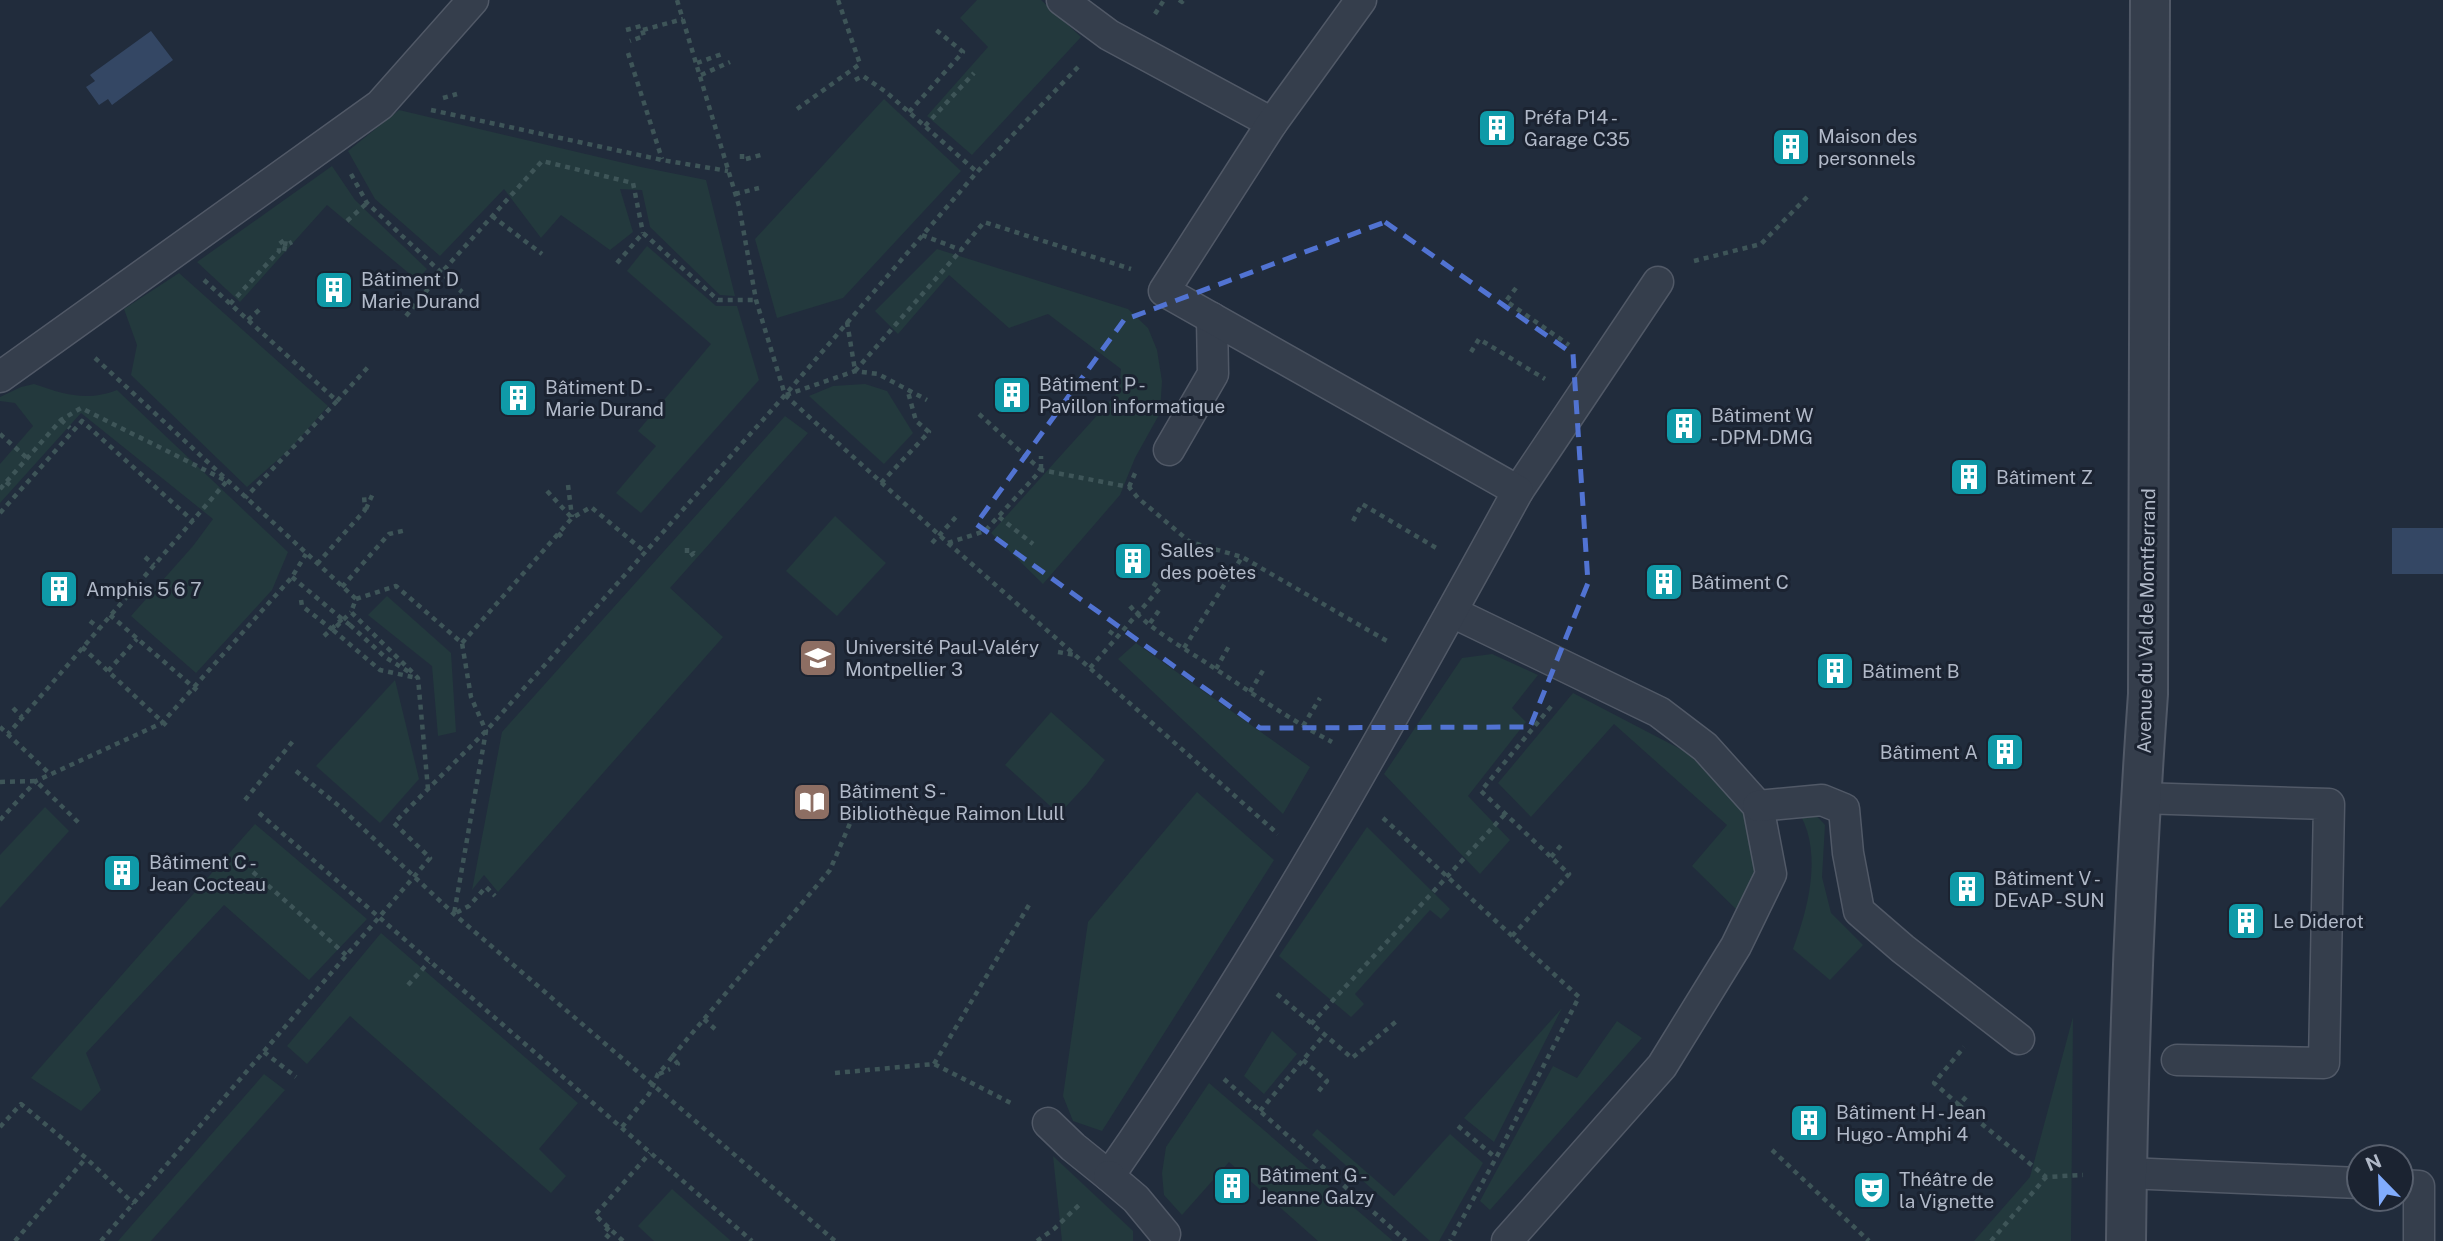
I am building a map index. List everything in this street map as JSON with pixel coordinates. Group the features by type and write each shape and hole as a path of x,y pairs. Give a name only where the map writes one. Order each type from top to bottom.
{"street":[{"name":"Avenue du Val de Montferrand","path":"2126,1241 2128,1056 2140,798 2148,694 2150,0"}],"lane":[{"path":"0,377 380,105 473,0"},
{"path":"1062,0 1109,35 1272,123"},
{"path":"1361,0 1272,123 1164,290 1518,491"},
{"path":"1110,1177 1193,1052 1368,762 1518,491 1658,282"},
{"path":"1169,450 1213,374 1212,318"},
{"path":"1452,612 1659,712 1705,747 1758,806 1771,874 1736,946 1662,1066 1507,1241"},
{"path":"2140,798 2329,804 2324,1063 2177,1060"},
{"path":"1758,806 1822,800 1844,809 1848,853 1859,911 1910,955 2019,1040"},
{"path":"1048,1122 1073,1147 1136,1199 1165,1234"},
{"path":"2127,1173 2345,1183"},
{"path":"2415,1186 2419,1186 2418,1241"}],"path":[{"path":"677,0 736,194 756,300 785,395 948,543 1285,840"},
{"path":"797,109 860,64 838,0"},
{"path":"643,30 683,19"},
{"path":"626,30 641,26 643,30 644,36 630,41"},
{"path":"909,112 962,52 935,29"},
{"path":"101,1241 430,858 394,822 486,732 785,395 977,172 1109,35"},
{"path":"628,53 662,160"},
{"path":"697,63 722,54"},
{"path":"701,75 730,62"},
{"path":"925,126 974,73"},
{"path":"855,80 863,76 977,172"},
{"path":"425,109 662,160 728,171"},
{"path":"325,145 343,161 367,203 462,292"},
{"path":"742,154 743,160 761,155"},
{"path":"406,316 542,161 633,183 643,233 718,300 756,300"},
{"path":"736,194 759,188"},
{"path":"1687,263 1761,244 1810,194"},
{"path":"347,221 367,203"},
{"path":"492,216 542,254"},
{"path":"855,371 984,222 1130,268 1164,290"},
{"path":"617,263 643,233"},
{"path":"922,235 961,250"},
{"path":"230,304 279,251 279,244 286,239 284,249 292,242"},
{"path":"175,253 337,401"},
{"path":"1516,288 1506,301 1601,368"},
{"path":"248,320 260,309"},
{"path":"847,322 855,371"},
{"path":"65,332 356,599"},
{"path":"1471,352 1479,339 1579,398"},
{"path":"245,498 369,366"},
{"path":"785,395 855,371 878,374 927,400"},
{"path":"881,483 929,432 916,421 907,391"},
{"path":"0,489 61,420 81,408 227,481"},
{"path":"979,414 1041,470 1129,487 1138,498 1190,542 1242,557 1423,662"},
{"path":"61,420 70,429"},
{"path":"0,513 33,480 70,429 82,421 193,521"},
{"path":"1,438 27,458"},
{"path":"948,543 985,531 1041,470 1041,456"},
{"path":"8,734 227,481"},
{"path":"6,482 14,488"},
{"path":"568,485 572,518"},
{"path":"317,564 365,510 374,491"},
{"path":"547,491 572,518"},
{"path":"364,495 365,510"},
{"path":"1353,521 1362,504 1445,553"},
{"path":"462,643 572,518 591,508 645,552"},
{"path":"932,543 956,517"},
{"path":"999,517 1033,544"},
{"path":"342,587 389,534 407,530"},
{"path":"558,533 565,540"},
{"path":"687,548 687,554 690,556 695,553 697,556"},
{"path":"0,782 36,781 162,723 197,690 292,577 306,554"},
{"path":"145,557 154,565"},
{"path":"1184,648 1242,557"},
{"path":"292,577 385,657 418,678"},
{"path":"1090,668 1160,588 1151,582"},
{"path":"356,599 396,586 462,643 471,697 486,732 454,914"},
{"path":"324,636 351,612 356,599"},
{"path":"301,600 302,606 380,670 418,678"},
{"path":"1130,606 1184,648 1250,692 1303,726 1368,762"},
{"path":"1150,623 1160,609"},
{"path":"351,612 418,678 428,789"},
{"path":"110,615 197,690"},
{"path":"331,631 342,619"},
{"path":"90,621 99,628"},
{"path":"331,631 333,635 340,635 339,627"},
{"path":"1109,631 1117,637"},
{"path":"108,671 136,639"},
{"path":"1216,669 1229,646"},
{"path":"82,647 168,727"},
{"path":"1058,652 1076,655"},
{"path":"1250,692 1265,667"},
{"path":"1512,936 1569,874 1481,791 1579,673"},
{"path":"1303,726 1320,698"},
{"path":"13,708 22,717"},
{"path":"0,727 51,775"},
{"path":"245,800 293,741"},
{"path":"296,771 415,875 454,914 835,1241"},
{"path":"0,820 36,781"},
{"path":"36,781 81,825"},
{"path":"622,1127 654,1085 658,1074 670,1064 704,1019 830,870 863,793"},
{"path":"259,813 752,1241"},
{"path":"1398,1020 1352,1058 1311,1024 1505,814"},
{"path":"1382,817 1579,997 1450,1241"},
{"path":"1551,858 1563,843"},
{"path":"253,873 346,954"},
{"path":"454,914 469,906 486,887 495,896"},
{"path":"934,1064 1029,905"},
{"path":"408,985 429,962"},
{"path":"704,1019 715,1028"},
{"path":"1260,1111 1324,1035"},
{"path":"1967,1043 1934,1083 2046,1177 1992,1241"},
{"path":"264,1052 296,1077"},
{"path":"1193,1052 1406,1241"},
{"path":"1303,1060 1327,1081 1317,1093"},
{"path":"835,1073 934,1064 1048,1122"},
{"path":"1959,1105 1966,1097"},
{"path":"0,1127 21,1104 86,1158 134,1204"},
{"path":"1458,1126 1496,1158"},
{"path":"1772,1150 1869,1241"},
{"path":"623,1241 595,1215 650,1153"},
{"path":"15,1241 86,1158"},
{"path":"608,1227 604,1233 613,1241"},
{"path":"1037,1241 1054,1229"}],"highlighted area":[{"path":"1385,222 1573,354 1588,583 1530,727 1260,728 976,524 1124,320"}],"green space":[{"path":"977,0 1041,0 1081,37 972,155 927,116 988,47 960,18"},
{"path":"884,99 961,171 843,298 777,318 755,239"},
{"path":"399,110 706,180 735,296 720,295 650,227 642,190 620,189 633,232 610,250 561,215 541,238 504,189 440,256 375,199 348,151"},
{"path":"332,166 355,200 427,269 417,280 327,205 240,302 197,262"},
{"path":"647,246 716,306 737,306 759,380 641,513 616,493 656,446 638,431 711,344 627,271"},
{"path":"937,249 1128,309 1148,328 1157,350 1162,381 1160,413 1135,458 1120,495 1043,584 991,533 1119,391 1121,369 1048,314 1009,328 949,275 898,334 875,311"},
{"path":"179,273 328,406 291,448 247,487 131,375 137,345 124,309"},
{"path":"34,384 85,396 117,390 288,552 272,590 196,673 131,616 193,546 213,519 81,413 0,503 0,464 33,426 15,403 0,401 0,397"},
{"path":"865,384 887,391 913,433 884,464 809,396 833,386"},
{"path":"785,416 808,433 670,588 723,637 498,892 484,875 472,890 502,732"},
{"path":"835,516 886,563 837,616 786,571"},
{"path":"387,596 451,653 456,732 438,736 432,666 368,615"},
{"path":"1136,643 1310,767 1283,814 1118,659"},
{"path":"1492,654 1538,675 1512,708 1526,722 1468,796 1510,840 1480,874 1384,774 1462,658"},
{"path":"395,680 419,779 380,823 316,766"},
{"path":"1573,693 1688,753 1748,814 1764,871 1738,911 1692,866 1727,825 1614,724 1531,817 1498,783"},
{"path":"1051,712 1105,760 1059,814 1005,765"},
{"path":"1197,792 1274,860 1102,1131 1073,1121 1063,1096 1088,922"},
{"path":"45,807 69,831 0,908 0,855"},
{"path":"1813,812 1825,825 1822,877 1831,913 1863,945 1830,980 1793,949 1804,917 1811,882 1811,848 1801,816"},
{"path":"255,824 367,919 309,980 224,905 86,1053 101,1090 81,1111 31,1078"},
{"path":"1367,827 1450,909 1441,919 1430,910 1355,994 1364,1004 1351,1017 1279,956"},
{"path":"381,933 578,1103 539,1149 566,1176 551,1193 350,1016 307,1064 287,1046"},
{"path":"1562,1008 1494,1142 1464,1118"},
{"path":"2073,1017 2071,1241 1974,1241 2030,1177"},
{"path":"1617,1021 1642,1038 1490,1210 1480,1201 1553,1066 1577,1078"},
{"path":"1272,1031 1297,1054 1264,1094 1244,1076"},
{"path":"264,1074 285,1090 151,1241 118,1241"},
{"path":"1209,1083 1393,1241 1318,1241 1229,1162 1182,1215 1164,1195 1162,1173 1166,1147"},
{"path":"1317,1129 1394,1196 1450,1134 1483,1163 1439,1241 1430,1241 1312,1135"},
{"path":"1053,1156 1133,1231 1133,1241 1062,1241"},
{"path":"672,1189 731,1241 654,1241 638,1226"}],"water":[{"path":"151,31 173,60 112,105 108,99 99,105 86,87 95,81 90,75"},
{"path":"2392,528 2443,528 2443,574 2392,574"}],"place":[{"name":"Préfa P14 - Garage C35","path":"1497,128"},
{"name":"Maison des personnels","path":"1791,147"},
{"name":"Bâtiment D Marie Durand","path":"334,290"},
{"name":"Bâtiment P - Pavillon informatique","path":"1012,395"},
{"name":"Bâtiment D - Marie Durand","path":"518,398"},
{"name":"Bâtiment W - DPM-DMG","path":"1684,426"},
{"name":"Bâtiment Z","path":"1969,477"},
{"name":"Salles des poètes","path":"1133,561"},
{"name":"Bâtiment C","path":"1664,582"},
{"name":"Amphis 5 6 7","path":"59,589"},
{"name":"Université Paul-Valéry Montpellier 3","path":"818,658"},
{"name":"Bâtiment B","path":"1835,671"},
{"name":"Bâtiment A","path":"2005,752"},
{"name":"Bâtiment S - Bibliothèque Raimon Llull","path":"812,802"},
{"name":"Bâtiment C - Jean Cocteau","path":"122,873"},
{"name":"Bâtiment V - DEvAP - SUN","path":"1967,889"},
{"name":"Le Diderot","path":"2246,921"},
{"name":"Bâtiment H - Jean Hugo - Amphi 4","path":"1809,1123"},
{"name":"Bâtiment G - Jeanne Galzy","path":"1232,1186"},
{"name":"Théâtre de la Vignette","path":"1872,1190"}]}
